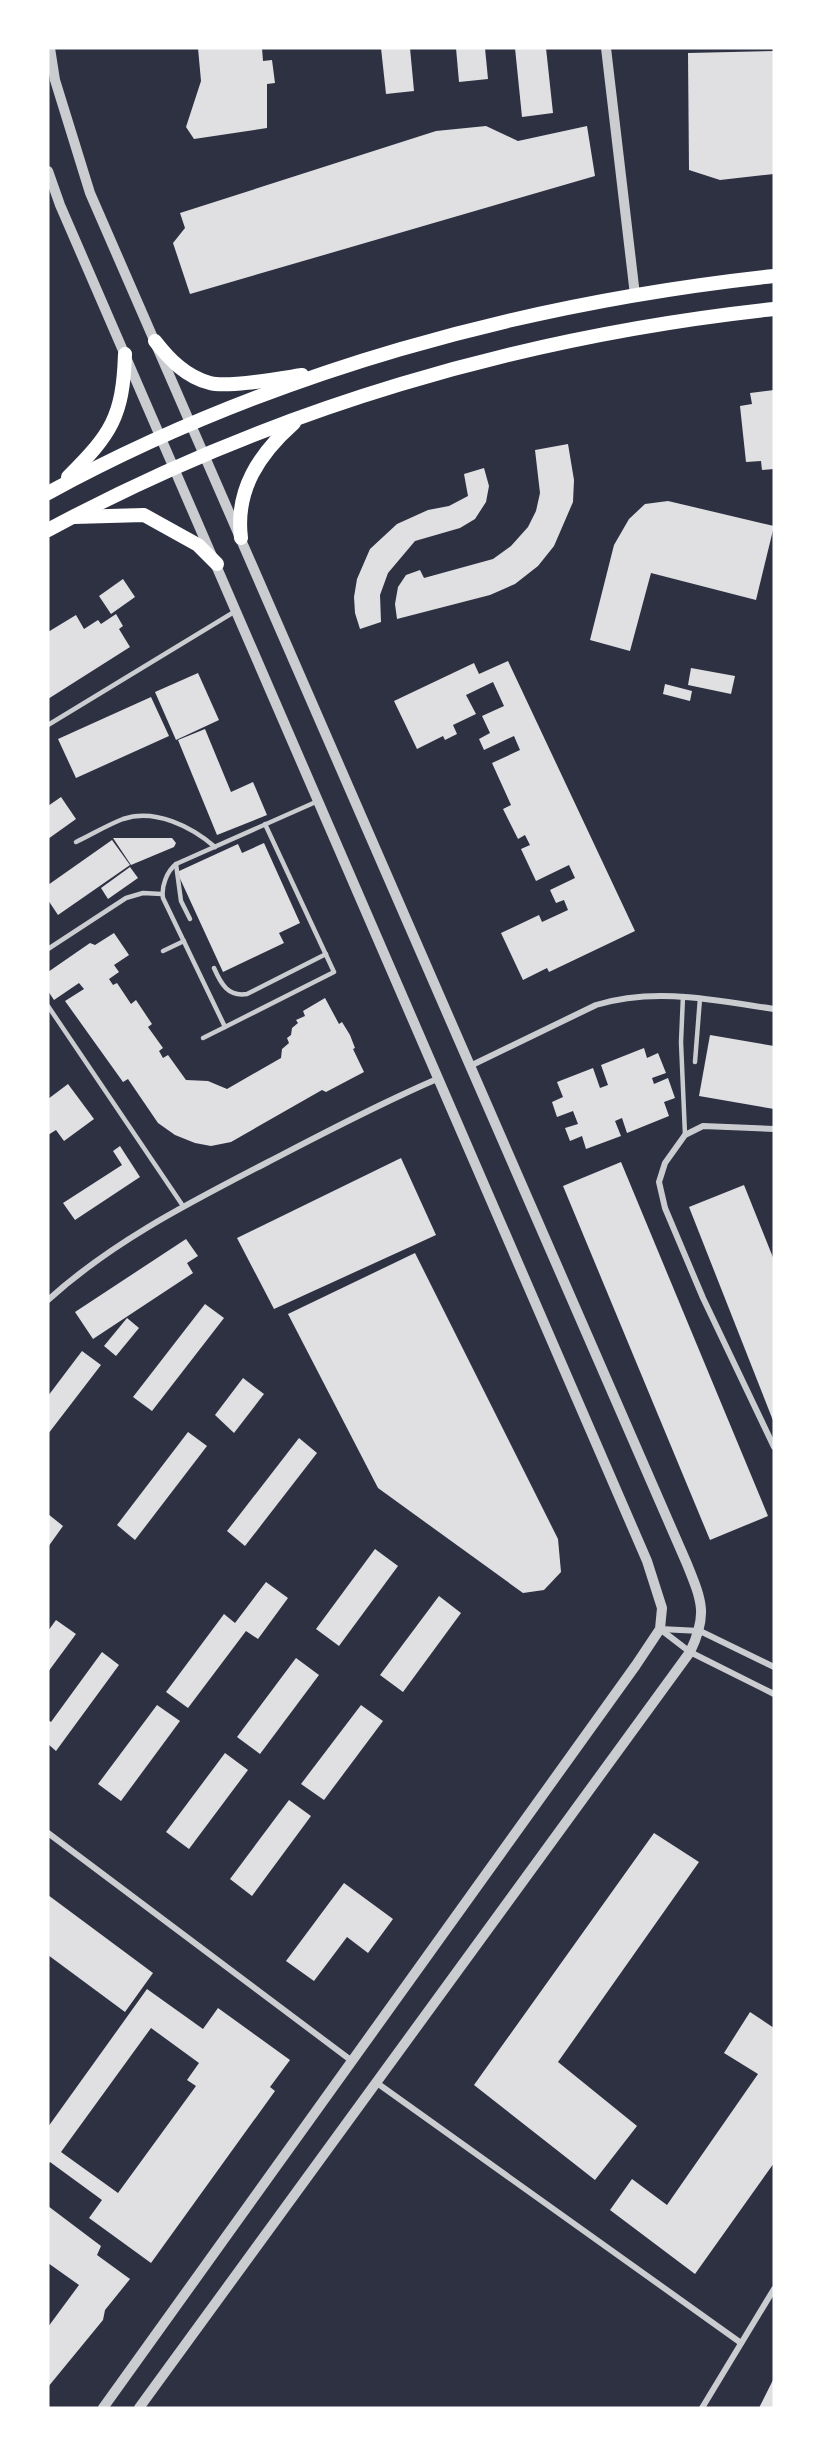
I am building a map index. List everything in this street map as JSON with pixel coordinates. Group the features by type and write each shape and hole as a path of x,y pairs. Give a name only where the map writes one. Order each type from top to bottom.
{"main road":[{"path":"52,491 161,436 325,373 472,330 635,295 774,276"},
{"path":"48,530 174,467 336,403 480,361 624,331 774,309"},
{"path":"155,341 170,360 211,384 325,373"},
{"path":"52,491 99,446 114,421 124,385 125,354"},
{"path":"241,538 239,520 246,485 263,455 302,416"},
{"path":"72,517 144,515 198,545 217,564"}],"street":[{"path":"50,48 55,80 90,193 468,1066 687,1564 702,1610 700,1631 690,1652 139,2408"},
{"path":"606,48 635,295"},
{"path":"48,171 60,205 320,800 437,1079 647,1561 662,1608 660,1629 103,2408"},
{"path":"468,1066 596,1005 633,996 683,996 774,1009"},
{"path":"48,1300 74,1277 124,1242 183,1206 390,1099 437,1079"},
{"path":"774,1129 703,1126 685,1135 665,1163 658,1182 666,1208 703,1298 774,1447"},
{"path":"660,1629 700,1631 774,1667"},
{"path":"660,1629 690,1652 774,1694"},
{"path":"48,1833 352,2061"},
{"path":"377,2083 741,2343"},
{"path":"702,2408 774,2289"}],"lane":[{"path":"48,726 237,610"},
{"path":"225,1027 162,894 170,871 176,864 320,800"},
{"path":"76,842 116,822 134,817 177,823 194,830 215,847"},
{"path":"203,1038 334,972 265,824"},
{"path":"176,864 181,901 190,919"},
{"path":"48,949 126,898 143,893 162,894"},
{"path":"163,951 184,941"},
{"path":"214,968 225,988 240,995 247,994 326,954"},
{"path":"683,996 681,1042 685,1135"},
{"path":"695,1062 700,998"},
{"path":"48,1006 183,1206"}],"building":[{"path":"198,48 262,48 263,61 272,60 275,83 267,84 267,128 194,139 186,127 201,81"},
{"path":"381,48 410,48 414,91 386,94"},
{"path":"456,48 485,48 488,79 459,82"},
{"path":"515,48 546,48 553,113 522,117"},
{"path":"774,51 774,174 720,180 689,170 688,53"},
{"path":"486,126 518,141 587,126 595,176 190,294 173,243 185,228 180,213 436,131"},
{"path":"774,390 774,469 762,470 761,461 746,462 740,406 752,404 750,393"},
{"path":"568,444 574,480 573,502 554,546 538,566 515,584 490,595 397,619 395,604 398,587 406,575 420,570 424,578 493,559 511,546 528,527 536,511 540,493 535,450"},
{"path":"484,468 489,486 486,502 475,519 460,528 415,541 388,573 380,595 381,622 360,629 355,613 354,597 357,579 370,549 397,524 428,510 449,506 468,496 464,474"},
{"path":"668,501 774,526 756,600 651,573 630,651 590,640 614,545 629,519 645,504"},
{"path":"123,579 135,597 111,614 99,596"},
{"path":"116,614 123,626 119,629 130,647 48,699 48,632 76,615 84,629 98,620 101,624"},
{"path":"508,661 635,931 549,972 547,968 523,980 501,933 539,915 542,922 568,910 564,900 556,903 550,890 575,878 569,865 536,881 521,849 530,845 525,835 518,839 503,809 511,805 492,763 520,750 514,736 484,750 479,739 490,733 482,716 504,706 493,682 466,695 476,714 453,725 457,734 445,740 443,736 417,749 394,701 474,663 479,674"},
{"path":"691,668 735,676 731,694 688,685"},
{"path":"198,673 219,720 176,740 155,692"},
{"path":"665,684 692,691 690,701 663,694"},
{"path":"151,697 169,736 76,778 58,739"},
{"path":"205,729 231,792 253,782 267,815 217,835 178,740"},
{"path":"61,797 76,819 48,839 48,806"},
{"path":"113,838 172,838 176,843 174,847 131,865"},
{"path":"112,840 130,865 58,915 48,900 48,885"},
{"path":"264,843 300,923 279,933 284,943 223,972 177,872 238,844 242,853"},
{"path":"130,867 138,878 108,899 101,888"},
{"path":"114,933 129,955 114,965 119,972 109,979 113,985 117,983 131,1004 136,1000 152,1024 148,1027 163,1048 159,1051 163,1058 168,1055 186,1080 208,1081 227,1089 281,1058 282,1049 289,1043 287,1038 291,1035 292,1028 298,1023 296,1020 305,1016 303,1011 325,998 339,1024 342,1022 350,1035 355,1048 353,1049 364,1072 326,1092 322,1090 231,1142 211,1146 195,1143 175,1135 158,1123 128,1079 123,1082 65,1001 84,989 79,983 54,1000 48,991 48,972 90,943 95,945"},
{"path":"710,1035 774,1046 774,1109 699,1096"},
{"path":"644,1048 647,1058 658,1053 666,1073 652,1078 654,1084 668,1078 675,1098 664,1102 669,1116 627,1133 622,1118 615,1121 621,1136 586,1149 582,1136 570,1141 565,1128 578,1124 573,1111 557,1117 552,1102 563,1097 557,1082 593,1068 600,1088 608,1085 601,1065"},
{"path":"68,1084 94,1119 64,1141 56,1130 48,1135 48,1099"},
{"path":"120,1146 140,1177 75,1220 63,1203 122,1165 113,1151"},
{"path":"401,1158 436,1235 274,1309 237,1238"},
{"path":"621,1162 768,1516 710,1540 563,1186"},
{"path":"744,1185 774,1260 774,1423 689,1207"},
{"path":"186,1239 198,1256 187,1263 193,1273 93,1339 75,1312"},
{"path":"415,1253 558,1539 561,1572 544,1590 523,1593 378,1488 288,1314"},
{"path":"205,1304 224,1318 152,1411 133,1397"},
{"path":"127,1318 139,1328 116,1356 104,1346"},
{"path":"82,1351 101,1365 48,1434 48,1396"},
{"path":"243,1378 264,1394 234,1433 215,1415"},
{"path":"188,1432 207,1446 135,1540 117,1525"},
{"path":"299,1438 317,1453 245,1546 227,1531"},
{"path":"48,1514 63,1526 48,1547"},
{"path":"375,1549 398,1566 339,1646 316,1629"},
{"path":"266,1582 288,1598 258,1639 246,1631 188,1708 166,1692 224,1614 235,1623"},
{"path":"439,1596 461,1613 403,1692 380,1675"},
{"path":"56,1620 76,1634 48,1672 48,1631"},
{"path":"102,1652 119,1665 56,1751 48,1744 48,1720 51,1722"},
{"path":"296,1658 319,1675 260,1754 237,1737"},
{"path":"157,1705 180,1721 121,1801 98,1784"},
{"path":"361,1705 383,1721 324,1800 301,1784"},
{"path":"225,1753 248,1770 189,1849 166,1832"},
{"path":"289,1800 311,1816 252,1896 230,1879"},
{"path":"654,1833 699,1862 558,2062 637,2126 595,2180 474,2085"},
{"path":"344,1883 393,1919 368,1953 347,1937 314,1981 286,1961"},
{"path":"48,1895 153,1973 125,2012 48,1955"},
{"path":"147,1989 203,2029 218,2008 290,2060 270,2087 275,2091 151,2263 89,2218 102,2200 50,2162 48,2164 48,2127","holes":["151,2028 199,2063 187,2080 196,2086 118,2193 61,2152"]},
{"path":"750,2012 774,2028 774,2163 695,2274 610,2210 632,2179 667,2205 758,2074 724,2053"},
{"path":"48,2206 101,2246 97,2255 130,2279 105,2310 103,2320 48,2387 48,2327 79,2285 48,2263"},
{"path":"774,2378 774,2408 759,2408"}]}
